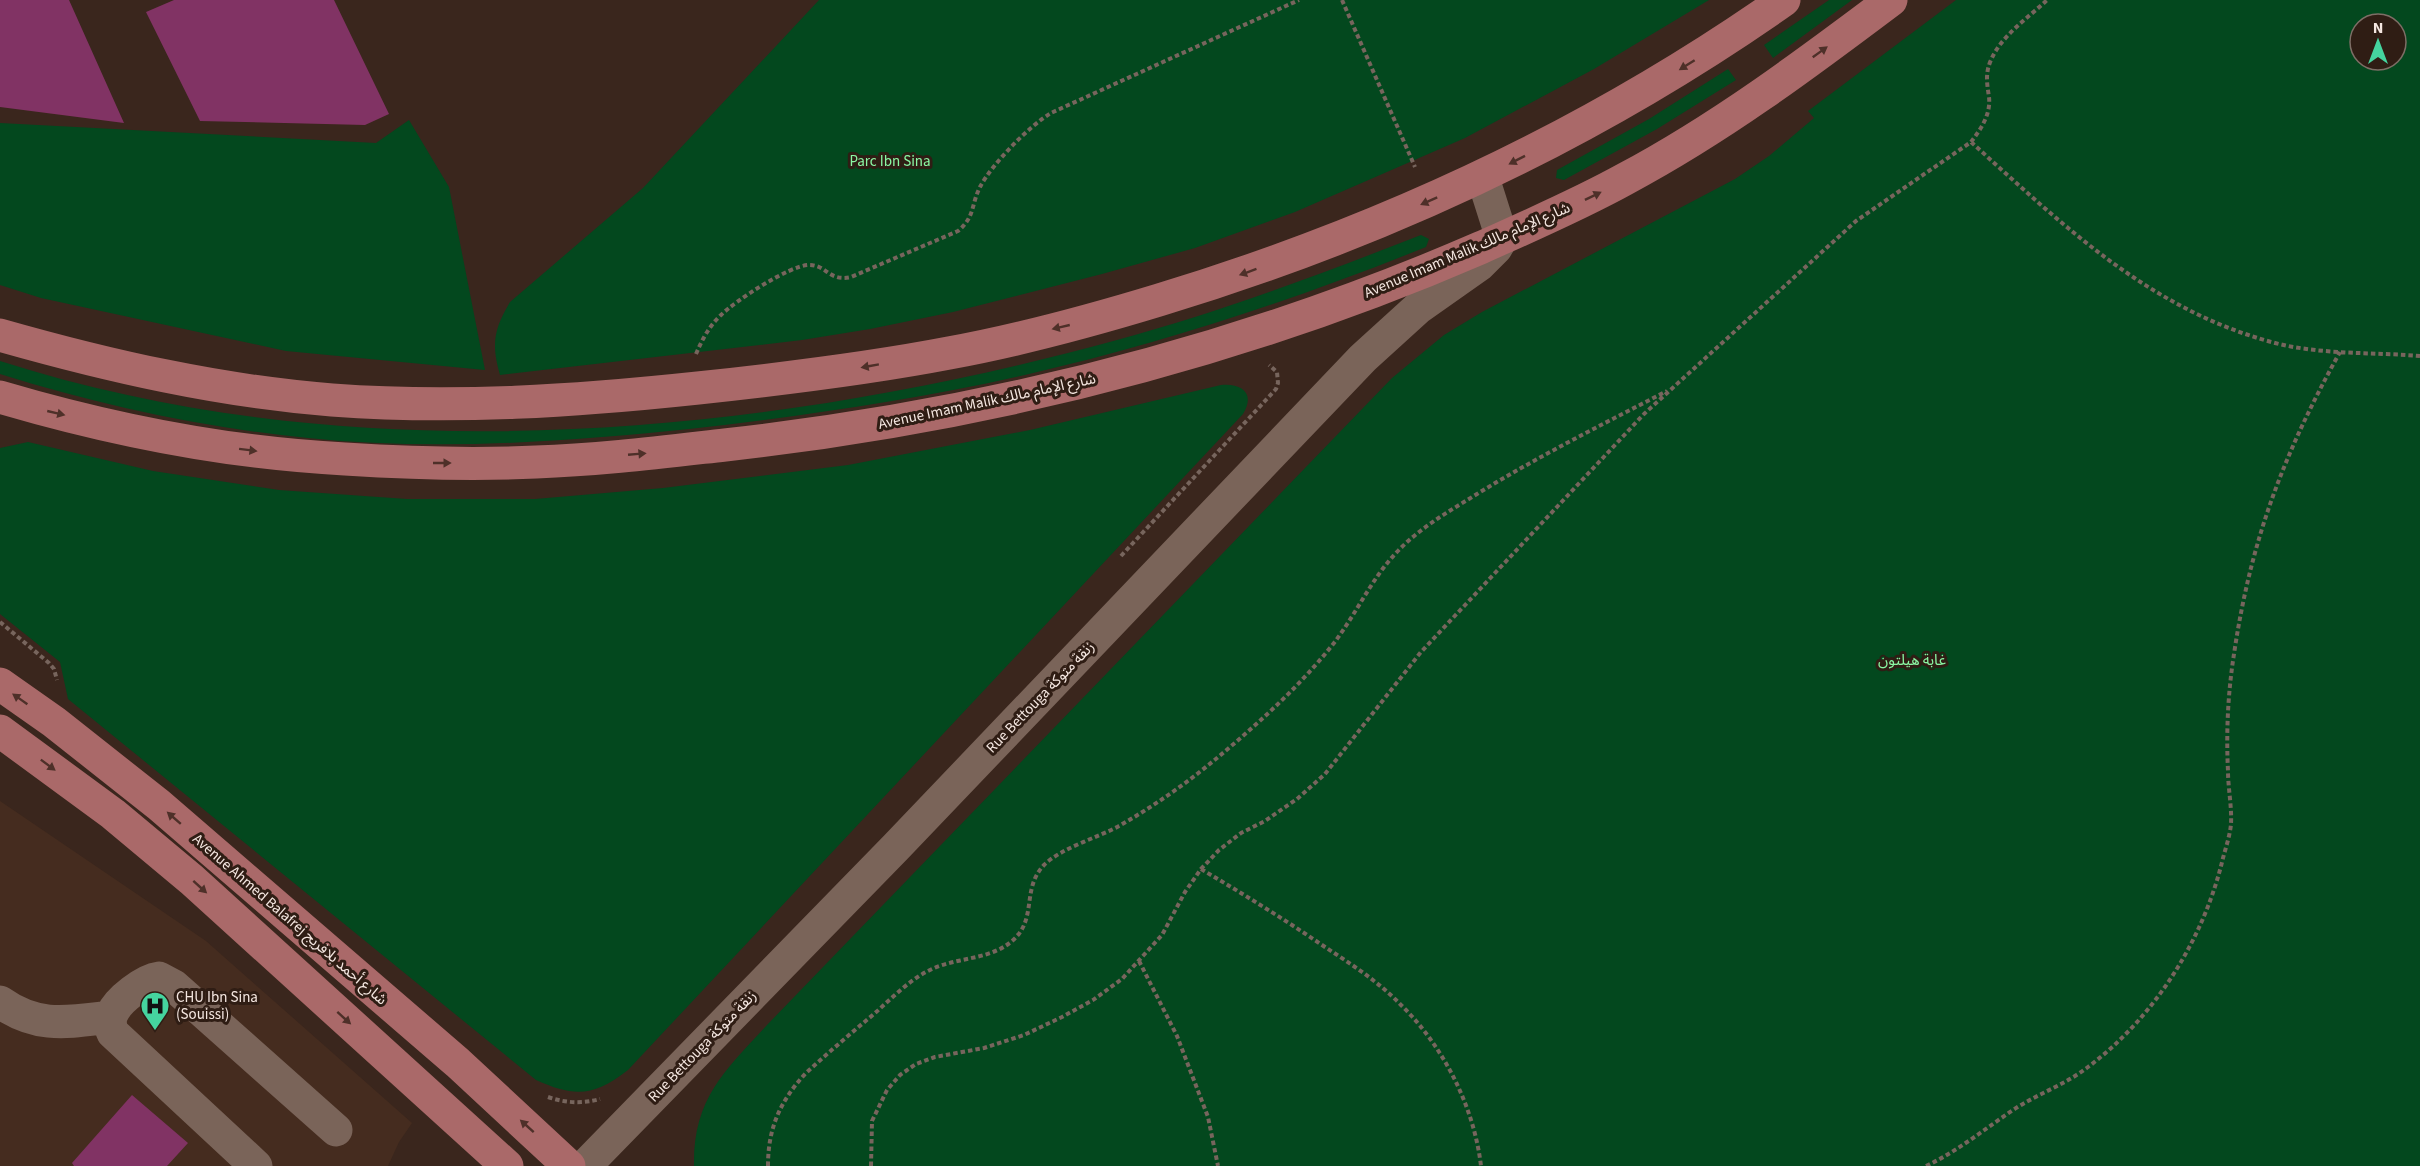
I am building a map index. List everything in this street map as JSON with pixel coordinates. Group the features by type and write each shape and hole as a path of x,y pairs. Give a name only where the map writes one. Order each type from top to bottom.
{"main road":[{"path":"0,335 120,367 219,386 330,400 442,405 554,402 686,389 810,376 942,354 1095,319 1234,278 1370,227 1483,178 1650,88 1736,34 1784,0"},
{"name":"Avenue Imam Malik شارع الإمام مالك","path":"0,397 143,433 241,449 340,459 439,464 538,462 685,450 798,437 922,417 1056,388 1167,360 1286,323 1404,280 1502,238 1624,180 1681,147 1773,87 1891,0"},
{"name":"Avenue Ahmed Balafrej شارع أحمد بلافريج","path":"0,684 54,722 159,805 458,1063 570,1166"},
{"path":"0,731 112,814 192,880 507,1166"}],"street":[{"path":"1483,178 1502,238"},
{"name":"Rue Bettouga زنقة متوكة","path":"585,1166 896,847 1363,358 1418,308 1479,265 1496,248 1502,238"},
{"path":"256,1166 112,1033 111,1017 116,1007 142,983 159,978 167,981 336,1130"},
{"path":"0,1002 13,1011 44,1022 111,1017"}],"path":[{"path":"686,389 690,366 709,328 720,315 744,296 806,265 819,267 834,278 851,278 958,231 970,219 984,180 1020,136 1036,122 1051,113 1299,0"},
{"path":"1342,0 1429,201"},
{"path":"871,1166 872,1122 887,1090 900,1075 916,1064 935,1057 984,1048 1024,1035 1093,1000 1122,979 1162,935 1185,892 1201,869 1219,850 1241,833 1265,821 1297,799 1325,774 1421,652 1644,414 1856,221 1971,142 1981,130 1987,116 1989,99 1986,82 1990,61 1998,47 2047,0"},
{"path":"1971,142 2076,237 2111,263 2148,287 2226,326 2266,340 2296,346 2340,352 2420,356"},
{"path":"1926,1166 1961,1146 2020,1106 2059,1087 2113,1047 2157,998 2188,947 2204,915 2220,871 2231,825 2227,769 2232,668 2242,602 2254,549 2270,498 2290,448 2313,399 2340,352"},
{"path":"1114,564 1276,389 1277,372 1265,363"},
{"path":"768,1166 768,1147 772,1126 791,1089 806,1073 905,987 931,969 996,951 1012,941 1026,924 1030,894 1035,878 1045,864 1148,808 1214,760 1251,729 1312,670 1335,641 1373,582 1395,555 1419,532 1440,516 1506,476 1673,387"},
{"path":"0,622 49,663 54,669 58,687"},
{"path":"1201,869 1263,906 1360,970 1402,1005 1436,1047 1462,1095 1479,1147 1481,1166"},
{"path":"1139,961 1177,1036 1208,1117 1218,1166"},
{"path":"539,1093 561,1101 577,1103 606,1096"}],"shaded area":[{"name":"CHU Ibn Sina (Souissi)","path":"0,801 206,941 412,1123 399,1142 388,1166 0,1166"}],"green space":[{"name":"Parc Ibn Sina","path":"819,0 1709,0 1594,69 1465,138 1295,212 1195,248 953,312 870,329 802,340 500,375 495,345 497,329 510,302 643,188"},
{"path":"1829,0 1852,0 1773,58 1764,45"},
{"name":"غابة هيلتون","path":"1956,0 2420,0 2420,1166 694,1166 695,1142 706,1104 714,1087 738,1057 1392,378 1444,335 1482,312 1735,179 1769,156 1814,118 1808,111"},
{"path":"1728,69 1736,80 1657,129 1564,180 1556,178 1557,170 1649,119"},
{"path":"409,120 449,187 485,370 286,351 41,298 0,285 0,123 376,143"},
{"path":"1421,235 1429,239 1426,247 1329,284 1180,334 1080,362 902,399 774,419 642,434 546,441 451,444 355,442 308,438 191,422 152,414 75,396 0,374 0,361 135,397 275,419 416,430 559,430 702,419 843,400 982,373 1117,340 1233,305"},
{"path":"1221,385 1235,386 1244,391 1248,400 1243,414 628,1070 605,1085 584,1092 562,1090 536,1080 68,699 60,662 0,614 0,448 28,442 153,471 279,490 407,499 535,499 663,488 848,465 1030,430"}],"building":[{"path":"0,0 69,0 124,123 0,107"},
{"path":"174,0 334,0 389,114 365,125 200,121 146,12"},
{"path":"132,1095 188,1143 167,1166 74,1166 72,1163"}],"place":[{"name":"CHU Ibn Sina (Souissi)","path":"155,1032"}]}
